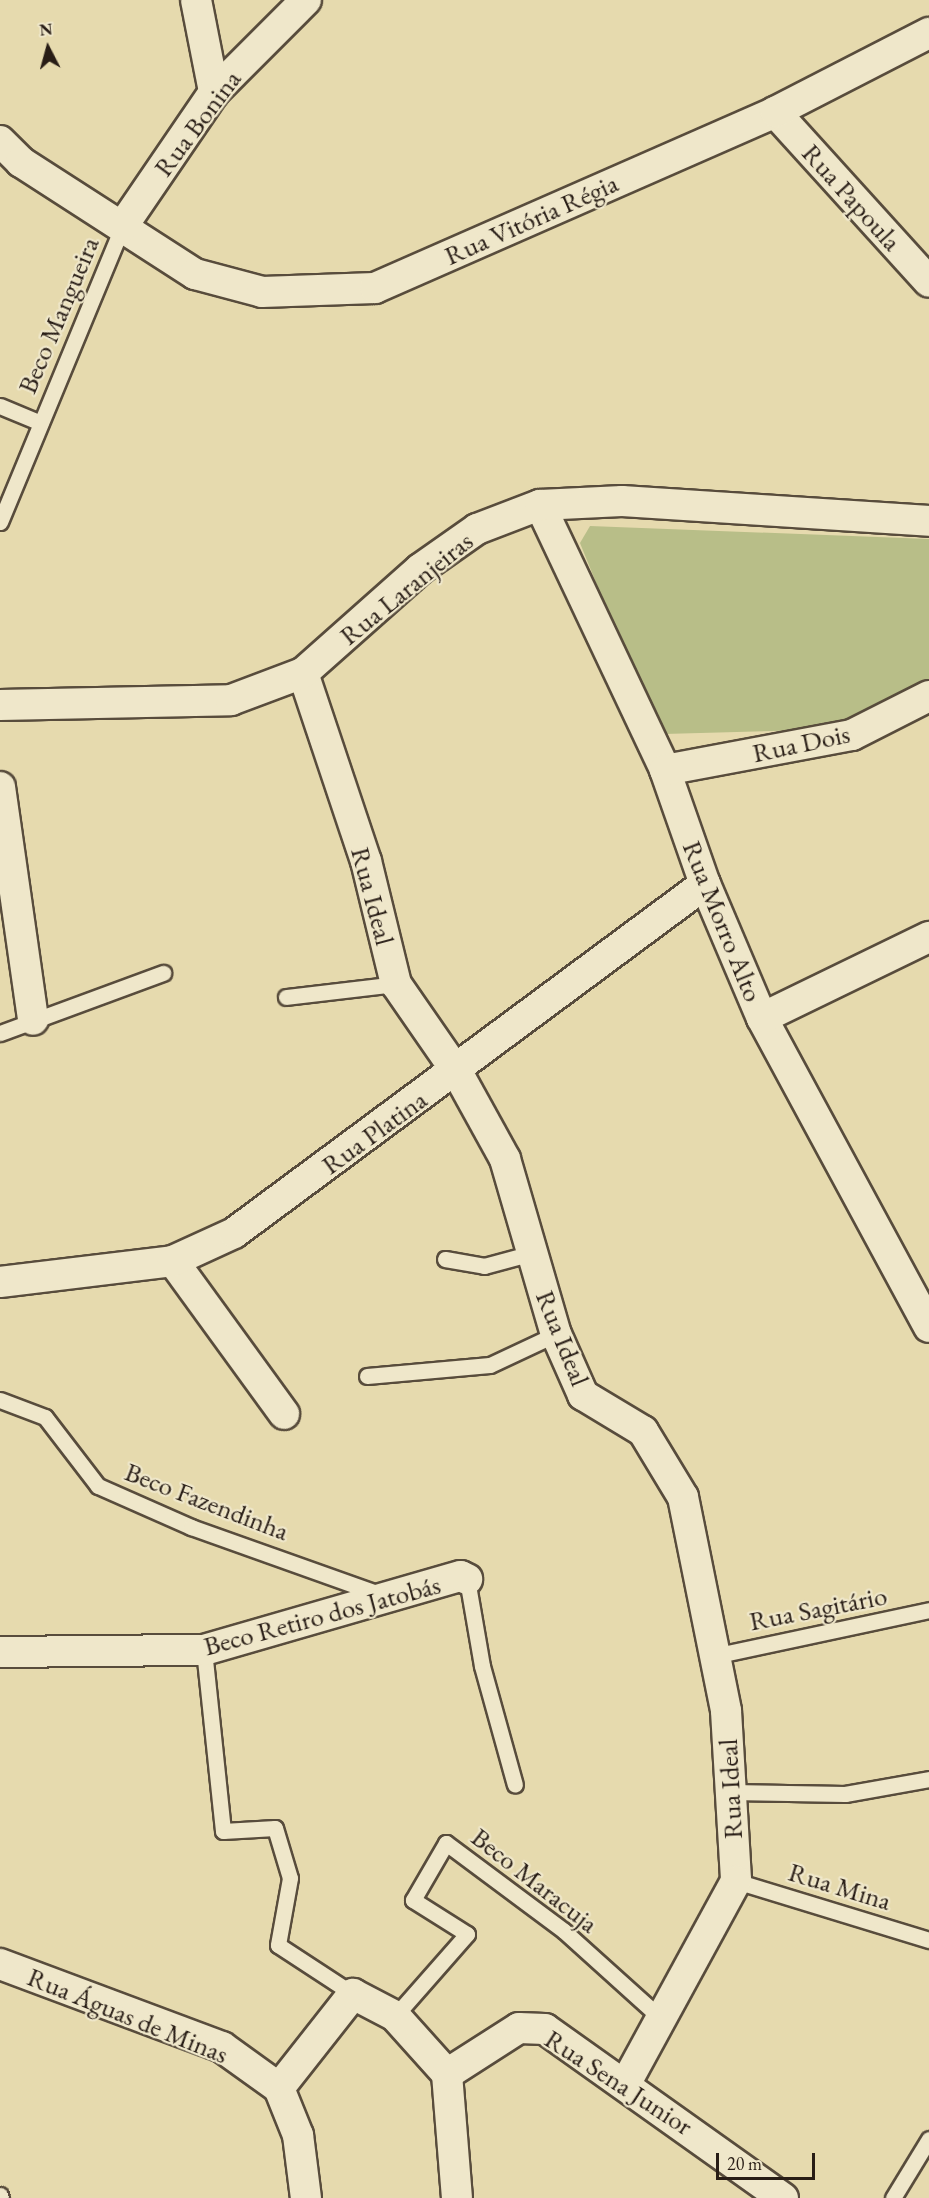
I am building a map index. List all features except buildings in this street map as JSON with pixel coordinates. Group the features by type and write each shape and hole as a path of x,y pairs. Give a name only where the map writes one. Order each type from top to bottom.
{"street":[{"path":"196,0 213,92"},
{"name":"Rua Bonina","path":"122,227 213,92 306,0"},
{"name":"Rua Vitória Régia","path":"0,141 21,162 195,274 262,292 375,288 775,112 929,33"},
{"name":"Rua Papoula","path":"775,112 929,282"},
{"name":"Rua Laranjeiras","path":"0,705 231,700 303,673 429,562 477,529 540,505 622,501 929,521"},
{"name":"Rua Morro Alto","path":"540,505 665,770 705,884 762,1018 925,1311"},
{"name":"Rua Ideal","path":"303,673 366,861 396,984 456,1072 505,1159 556,1334 583,1395 643,1431 683,1497 718,1655 732,1792 736,1881 664,2021 625,2085"},
{"name":"Rua Dois","path":"665,770 852,735 929,696"},
{"path":"0,787 33,1020"},
{"name":"Rua Platina","path":"0,1282 173,1261 234,1233 456,1072 705,884"},
{"path":"762,1018 929,936"},
{"path":"173,1261 284,1414"},
{"name":"Beco Retiro dos Jatobás","path":"0,1652 204,1650 391,1599 461,1576 467,1579"},
{"name":"Rua Águas de Minas","path":"0,1964 222,2047 279,2088"},
{"path":"306,2198 298,2135 279,2088 353,1994 395,2016 447,2074 457,2198"},
{"name":"Rua Sena Junior","path":"447,2074 519,2028 545,2029 772,2194"}],"lane":[{"name":"Beco Mangueira","path":"0,522 122,227"},
{"name":"Beco Mangueira","path":"0,406 41,423"},
{"path":"0,1033 163,973"},
{"path":"286,997 396,984"},
{"path":"445,1259 484,1266 532,1252"},
{"path":"367,1376 490,1365 556,1334"},
{"name":"Beco Fazendinha","path":"0,1400 45,1417 98,1486 191,1527 391,1599"},
{"name":"Beco Retiro dos Jatobás","path":"467,1579 482,1666 515,1785"},
{"name":"Rua Sagitário","path":"718,1655 929,1610"},
{"path":"204,1650 223,1831 275,1828 290,1878 278,1945 353,1994"},
{"path":"732,1792 845,1794 929,1779"},
{"name":"Beco Maracuja","path":"395,2016 467,1934 413,1900 446,1843 564,1931 664,2021"},
{"name":"Rua Mina","path":"736,1881 929,1940"},
{"path":"893,2198 929,2139"}],"green space":[{"path":"590,526 929,539 929,688 843,729 664,734 653,723 580,543"}]}
